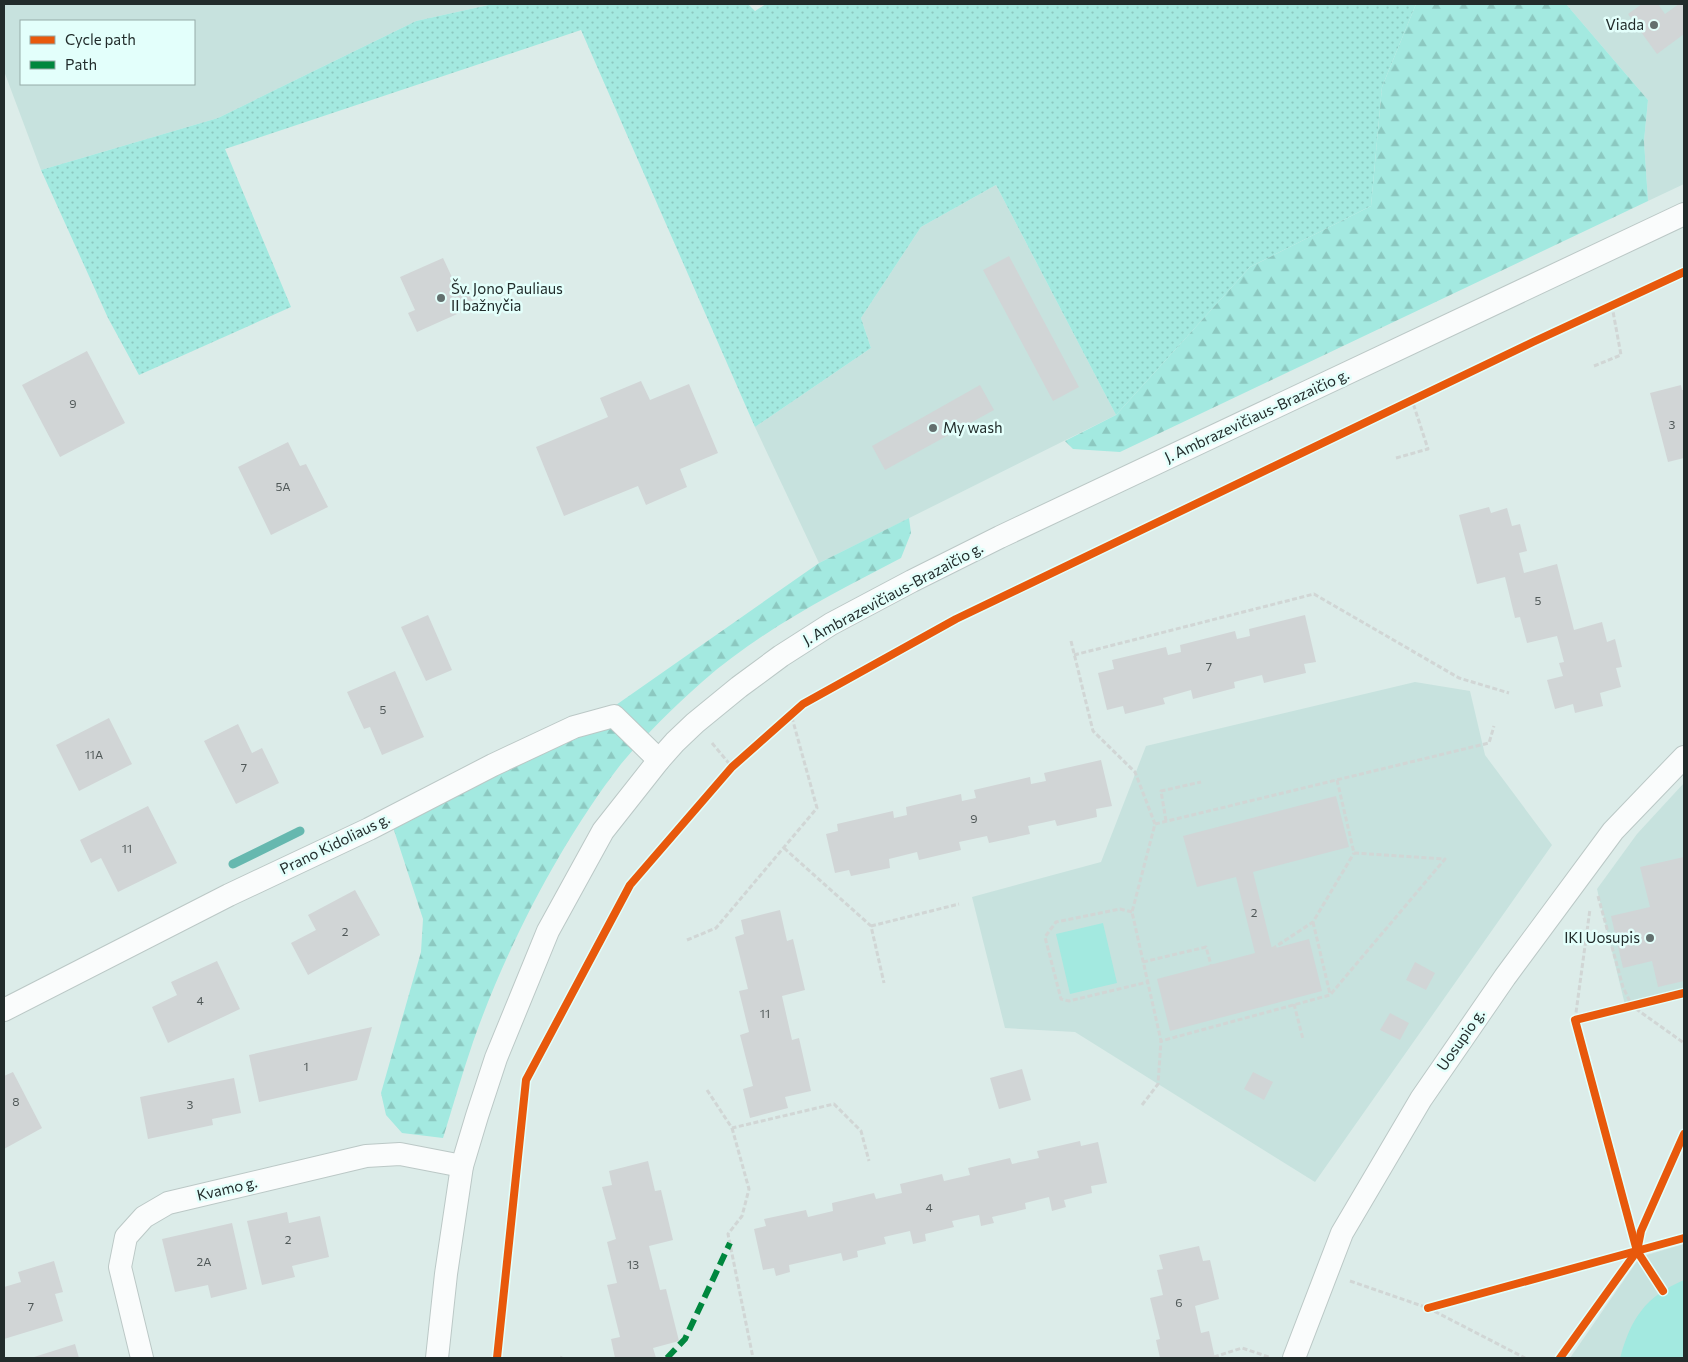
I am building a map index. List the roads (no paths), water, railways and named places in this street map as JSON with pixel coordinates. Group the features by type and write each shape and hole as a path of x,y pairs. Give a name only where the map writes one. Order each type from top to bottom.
{"street":[{"name":"J. Ambrazevičiaus-Brazaičio g.","path":"437,1358 446,1274 462,1166 496,1058 548,931 603,832 659,760 695,723 781,656 831,624 912,581 1016,529 1684,214"},
{"name":"Prano Kidoliaus g.","path":"4,1010 228,896 369,829 493,765 574,727 614,716 659,760"},
{"name":"Uosupio g.","path":"1294,1358 1342,1233 1421,1099 1505,976 1586,882 1613,831 1684,757"},
{"name":"Kvamo g.","path":"142,1358 120,1267 126,1237 144,1217 168,1203 366,1156 400,1154 462,1166"}],"waterway":[{"path":"233,864 300,831"}],"place":[{"name":"Viada","path":"1654,25"},
{"name":"Šv. Jono Pauliaus II bažnyčia","path":"441,298"},
{"name":"My wash","path":"933,428"},
{"name":"IKI Uosupis","path":"1650,938"}]}
